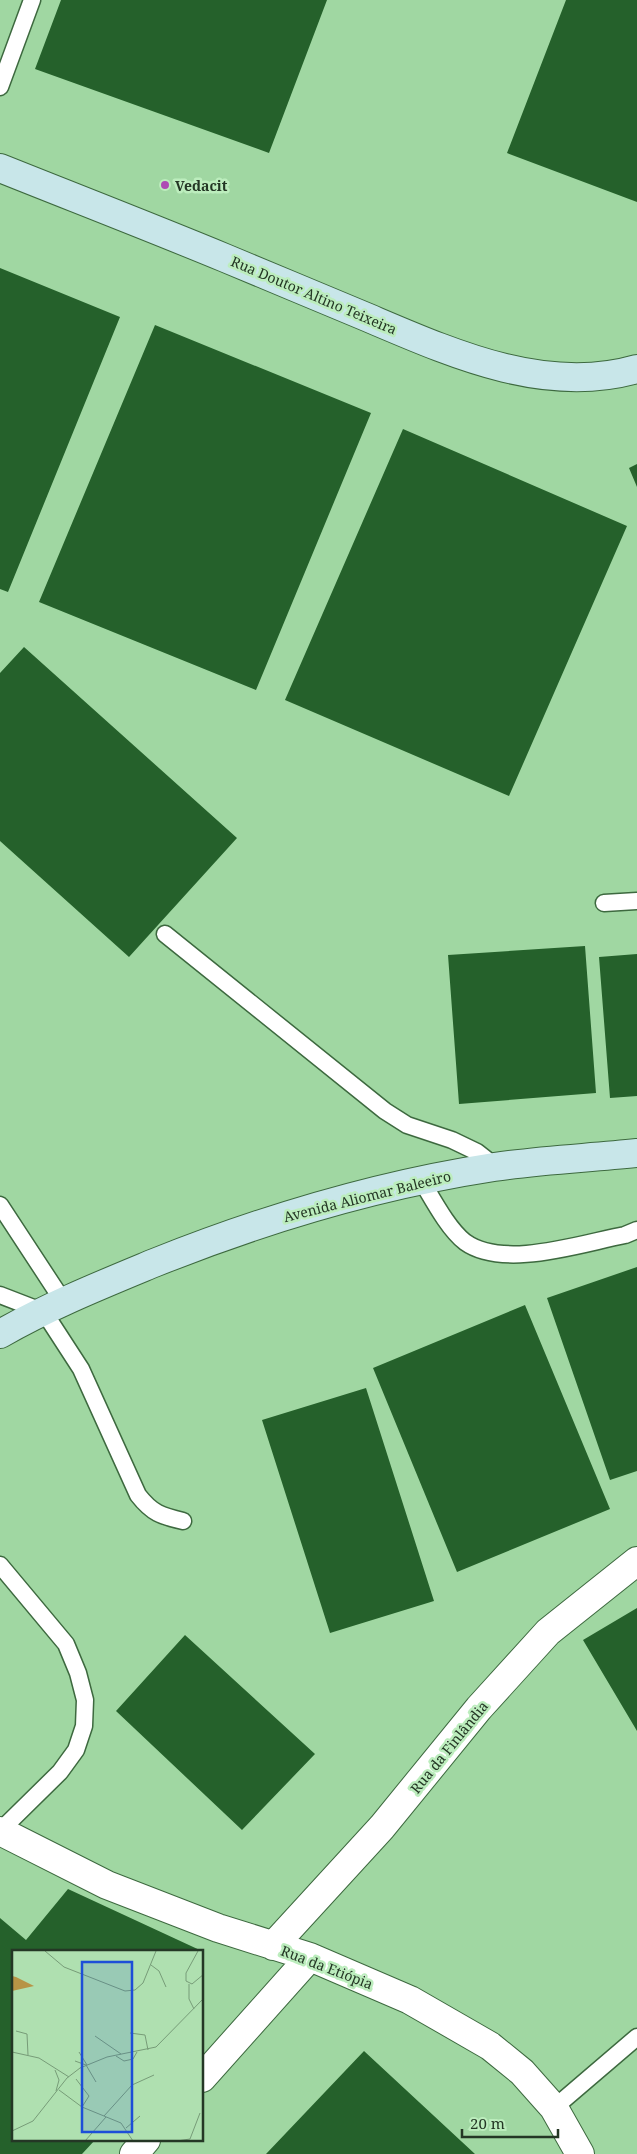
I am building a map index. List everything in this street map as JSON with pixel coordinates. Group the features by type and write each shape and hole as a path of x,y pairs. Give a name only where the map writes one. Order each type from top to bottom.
{"street":[{"name":"Rua Doutor Altino Teixeira","path":"0,168 222,257 398,331 482,363 545,376 614,376 637,369"},
{"name":"Avenida Aliomar Baleeiro","path":"0,1334 53,1306 185,1251 319,1204 421,1180 496,1166 637,1153"},
{"name":"Rua da Finlândia","path":"272,1946 382,1828 479,1708 548,1632 637,1561"},
{"name":"Rua da Etiópia","path":"0,1831 107,1885 218,1928 310,1957 410,2000 490,2046 522,2072 554,2108 580,2154"},
{"path":"204,2076 310,1957"},
{"path":"134,2154 144,2142"}],"lane":[{"path":"0,87 32,0"},
{"path":"604,903 637,901"},
{"path":"166,934 385,1111 407,1125 452,1140 477,1152 496,1166"},
{"path":"421,1180 450,1225 465,1242 483,1251 504,1254 529,1254 637,1230"},
{"path":"0,1205 53,1306 138,1495 149,1508 161,1516 183,1521"},
{"path":"0,1295 53,1306"},
{"path":"0,1565 66,1644 78,1673 85,1700 84,1726 76,1750 60,1772 0,1831"},
{"path":"554,2108 637,2037"}],"shaded area":[{"path":"0,0 637,0 637,2154 0,2154"}],"building":[{"path":"61,0 327,0 269,153 35,69"},
{"path":"566,0 637,0 637,202 507,153"},
{"path":"0,268 120,317 8,592 0,589"},
{"path":"155,325 371,413 256,690 39,602"},
{"path":"403,429 627,526 509,796 285,700"},
{"path":"637,464 637,487 629,468"},
{"path":"24,647 237,838 129,957 0,841 0,673"},
{"path":"585,946 596,1093 459,1104 448,955"},
{"path":"637,954 637,1096 610,1098 599,957"},
{"path":"637,1267 637,1471 610,1480 547,1298"},
{"path":"525,1305 610,1509 457,1572 373,1368"},
{"path":"366,1388 434,1601 330,1633 262,1420"},
{"path":"637,1608 637,1731 583,1640"},
{"path":"185,1635 315,1754 242,1830 116,1711"},
{"path":"68,1889 200,1950 12,1950 12,2142 93,2142 82,2154 0,2154 0,1918 26,1940"},
{"path":"364,2051 475,2154 266,2154"}],"place":[{"name":"Vedacit","path":"165,185"}]}
